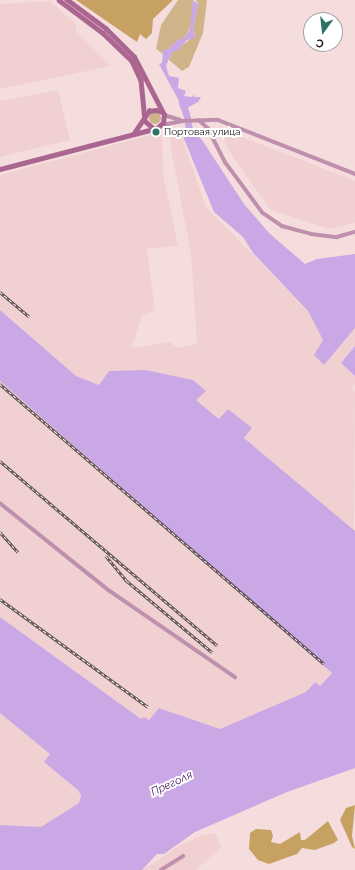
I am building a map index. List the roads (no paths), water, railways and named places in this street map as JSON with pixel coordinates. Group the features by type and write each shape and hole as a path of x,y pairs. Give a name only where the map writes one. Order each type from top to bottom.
{"main road":[{"path":"59,0 103,32 132,61 141,80 146,124 153,128"},
{"path":"0,169 162,125 163,114 141,68 129,50 67,0"},
{"path":"132,134 145,116 152,110 163,114"}],"street":[{"path":"163,114 183,121"},
{"path":"198,120 208,128 226,163 263,213 282,226 311,234 337,237 355,232"},
{"path":"162,125 198,120 222,122 355,174"},
{"path":"0,503 110,591 235,677"},
{"path":"161,870 183,856"}],"water":[{"path":"193,0 198,4 193,29 195,38 187,40 177,51 172,52 166,66 169,76 179,78 178,88 186,91 184,96 192,97 194,94 194,97 201,97 198,102 185,109 180,108 179,101 159,64 162,63 163,50 167,50 179,39 184,39 190,29"},
{"path":"189,129 202,140 244,204 269,233 305,264 317,259 355,254 355,328 324,365 314,355 323,340 308,311 253,253 243,237 214,212 182,134 183,130"},
{"name":"Преголя","path":"0,310 76,376 99,385 109,371 145,370 193,380 206,391 196,400 219,419 228,409 252,428 244,438 355,531 355,768 287,792 195,832 164,854 157,854 142,870 0,870 0,825 41,827 79,803 81,796 79,791 44,762 50,754 0,713 0,617 141,719 144,717 149,720 159,708 220,729 306,692 315,682 320,686 332,673 0,381"},
{"path":"355,346 355,376 341,363"}],"waterway":[{"path":"182,101 187,117"},
{"path":"188,124 189,129"}],"railway":[{"path":"0,292 29,316"},
{"path":"0,384 324,664"},
{"path":"0,461 217,645"},
{"path":"0,532 18,552"},
{"path":"106,556 127,581 212,652"},
{"path":"0,599 148,707"}],"place":[{"name":"Портовая улица","path":"156,132"}]}
